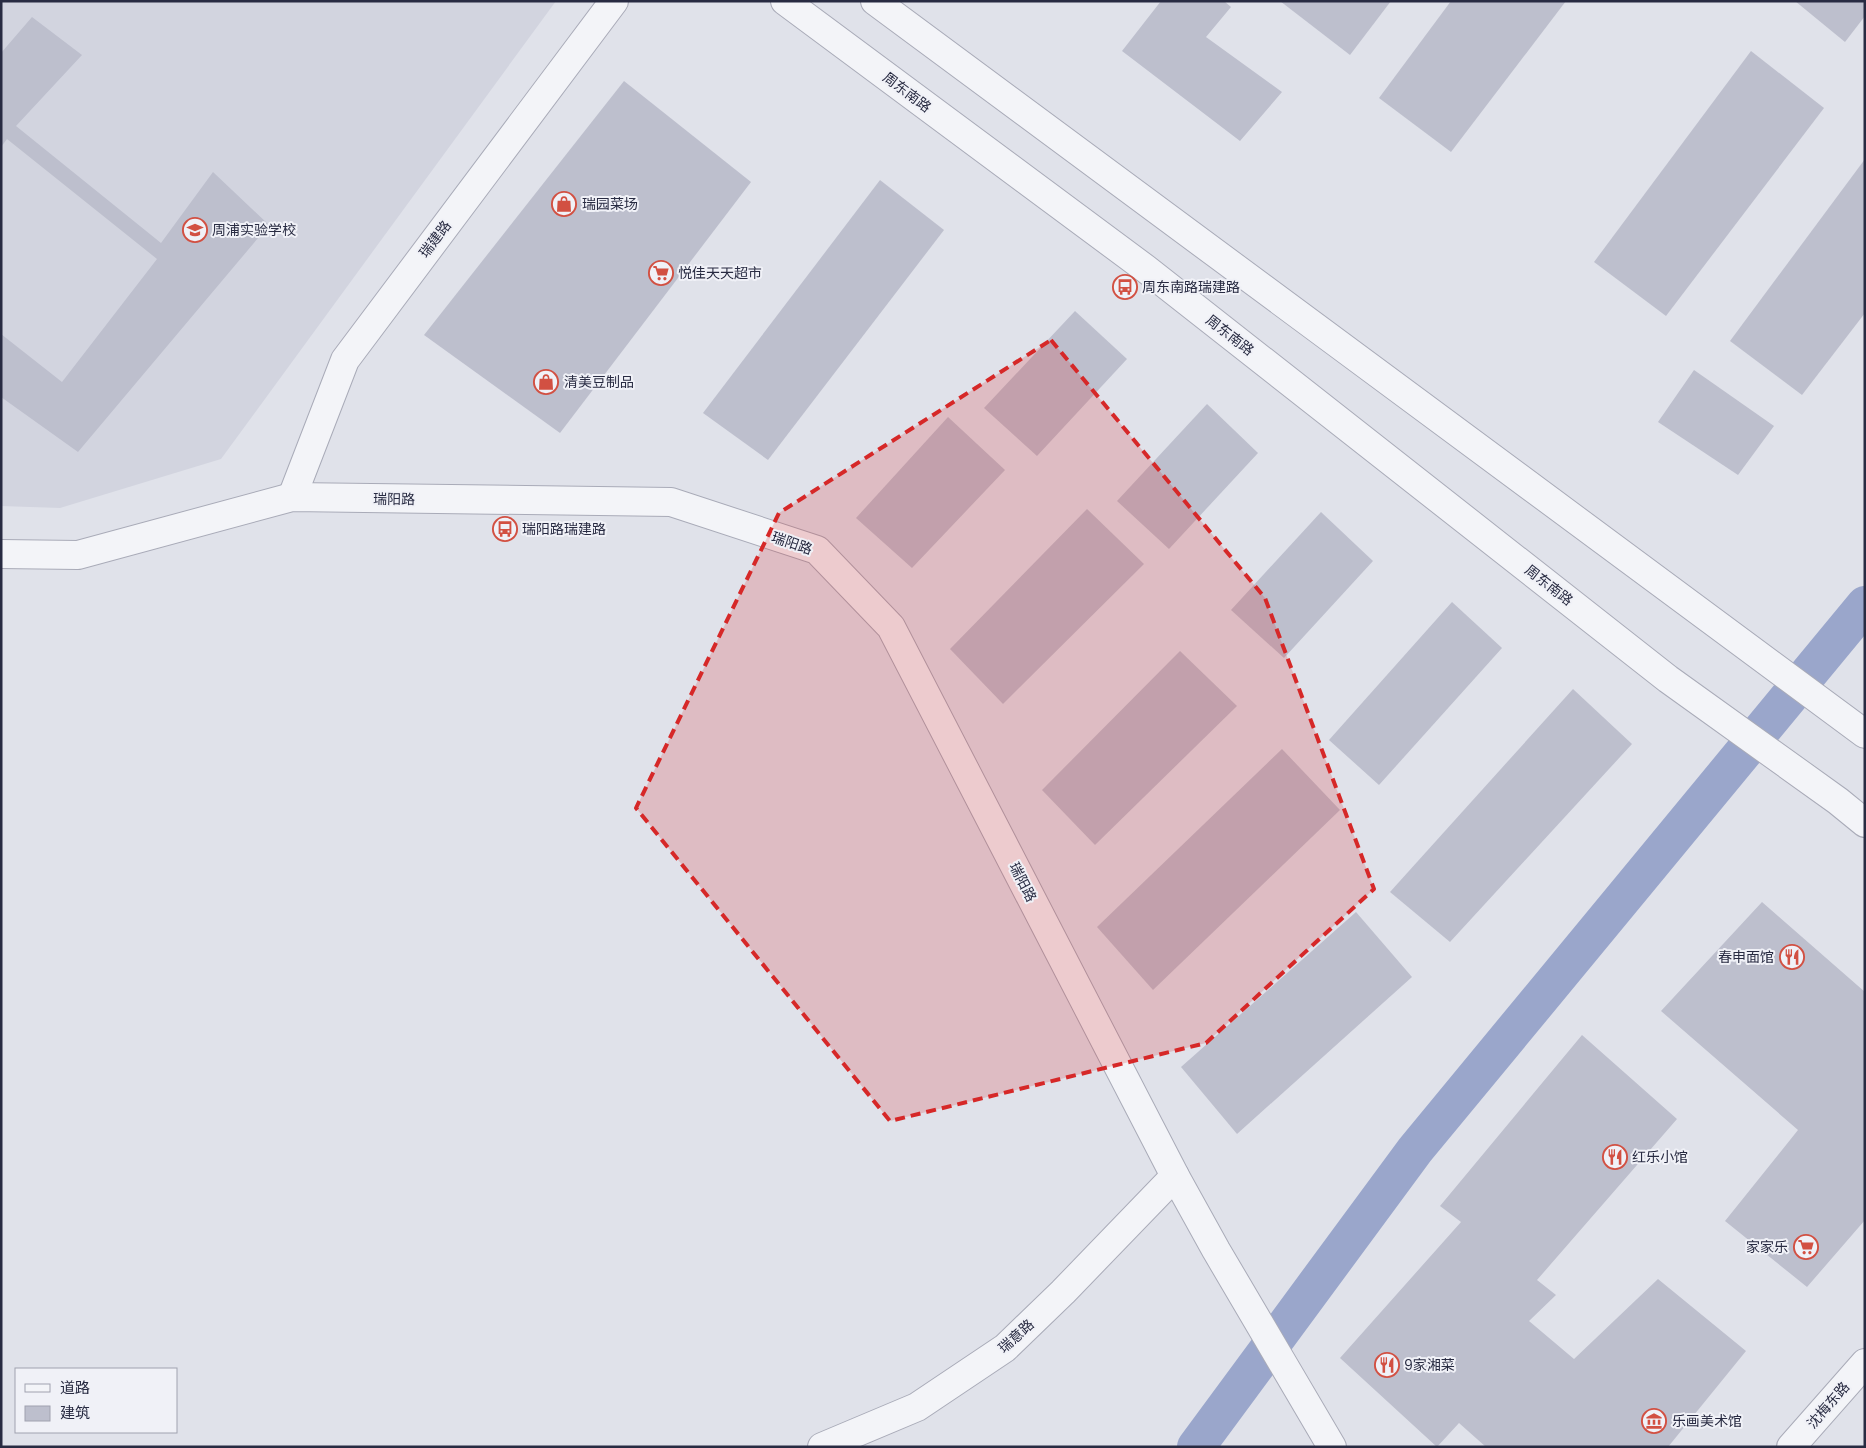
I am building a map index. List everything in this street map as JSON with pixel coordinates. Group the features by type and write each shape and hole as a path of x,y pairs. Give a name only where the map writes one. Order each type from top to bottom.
{"street":[{"name":"瑞建路","path":"292,497 345,360 614,1"},
{"name":"周东南路","path":"785,1 1146,269 1668,679 1838,801 1865,823"},
{"path":"875,1 1863,732"},
{"name":"瑞阳路","path":"1,554 78,555 292,497 671,502 817,550 891,627 1175,1176 1216,1250 1332,1447"},
{"name":"瑞意路","path":"822,1447 917,1407 1005,1348 1064,1292 1175,1176"},
{"name":"沈梅东路","path":"1791,1447 1865,1363"}],"highlighted area":[{"path":"1051,340 1265,598 1374,889 1206,1043 890,1121 636,808 779,513"}],"shaded area":[{"name":"周浦实验学校","path":"1,1 556,1 221,459 60,508 1,506"}],"building":[{"path":"1161,1 1224,1 1231,7 1206,37 1282,92 1240,141 1122,51"},
{"path":"1280,1 1391,1 1350,55"},
{"path":"1451,1 1566,1 1451,152 1379,98"},
{"path":"1795,1 1865,1 1865,16 1845,42"},
{"name":"周浦实验学校","path":"32,17 82,55 16,126 161,243 213,172 269,225 78,452 1,397 1,334 62,382 157,259 7,139 1,147 1,53"},
{"path":"1751,51 1824,108 1666,316 1594,262"},
{"path":"624,81 751,182 560,433 424,335"},
{"path":"1865,159 1865,313 1802,395 1730,341"},
{"path":"880,180 944,230 768,460 703,413"},
{"path":"1075,311 1127,359 1037,456 984,408"},
{"path":"1694,370 1774,426 1738,475 1658,422"},
{"path":"1207,404 1258,453 1169,549 1117,501"},
{"path":"948,417 1005,470 912,568 856,518"},
{"path":"1087,509 1144,564 1003,704 950,649"},
{"path":"1321,512 1373,561 1284,658 1231,610"},
{"path":"1452,602 1502,648 1379,785 1329,740"},
{"path":"1180,651 1237,706 1095,845 1042,790"},
{"path":"1573,689 1632,744 1450,942 1390,892"},
{"path":"1282,749 1340,810 1153,990 1097,927"},
{"path":"1762,902 1865,992 1865,1220 1807,1287 1725,1221 1798,1130 1661,1011"},
{"path":"1356,912 1412,977 1237,1134 1181,1067"},
{"path":"1582,1035 1677,1119 1537,1280 1556,1295 1529,1321 1574,1359 1658,1279 1746,1351 1668,1447 1486,1447 1459,1423 1437,1447 1340,1358 1461,1222 1440,1206"}],"waterway":[{"path":"1196,1447 1415,1150 1865,605"}],"place":[{"name":"瑞园菜场","path":"564,204"},
{"name":"周浦实验学校","path":"195,230"},
{"name":"悦佳天天超市","path":"661,273"},
{"name":"周东南路瑞建路","path":"1125,287"},
{"name":"清美豆制品","path":"546,382"},
{"name":"瑞阳路瑞建路","path":"505,529"},
{"name":"春申面馆","path":"1792,957"},
{"name":"红乐小馆","path":"1615,1157"},
{"name":"家家乐","path":"1806,1247"},
{"name":"9家湘菜","path":"1387,1365"},
{"name":"乐画美术馆","path":"1654,1421"}]}
